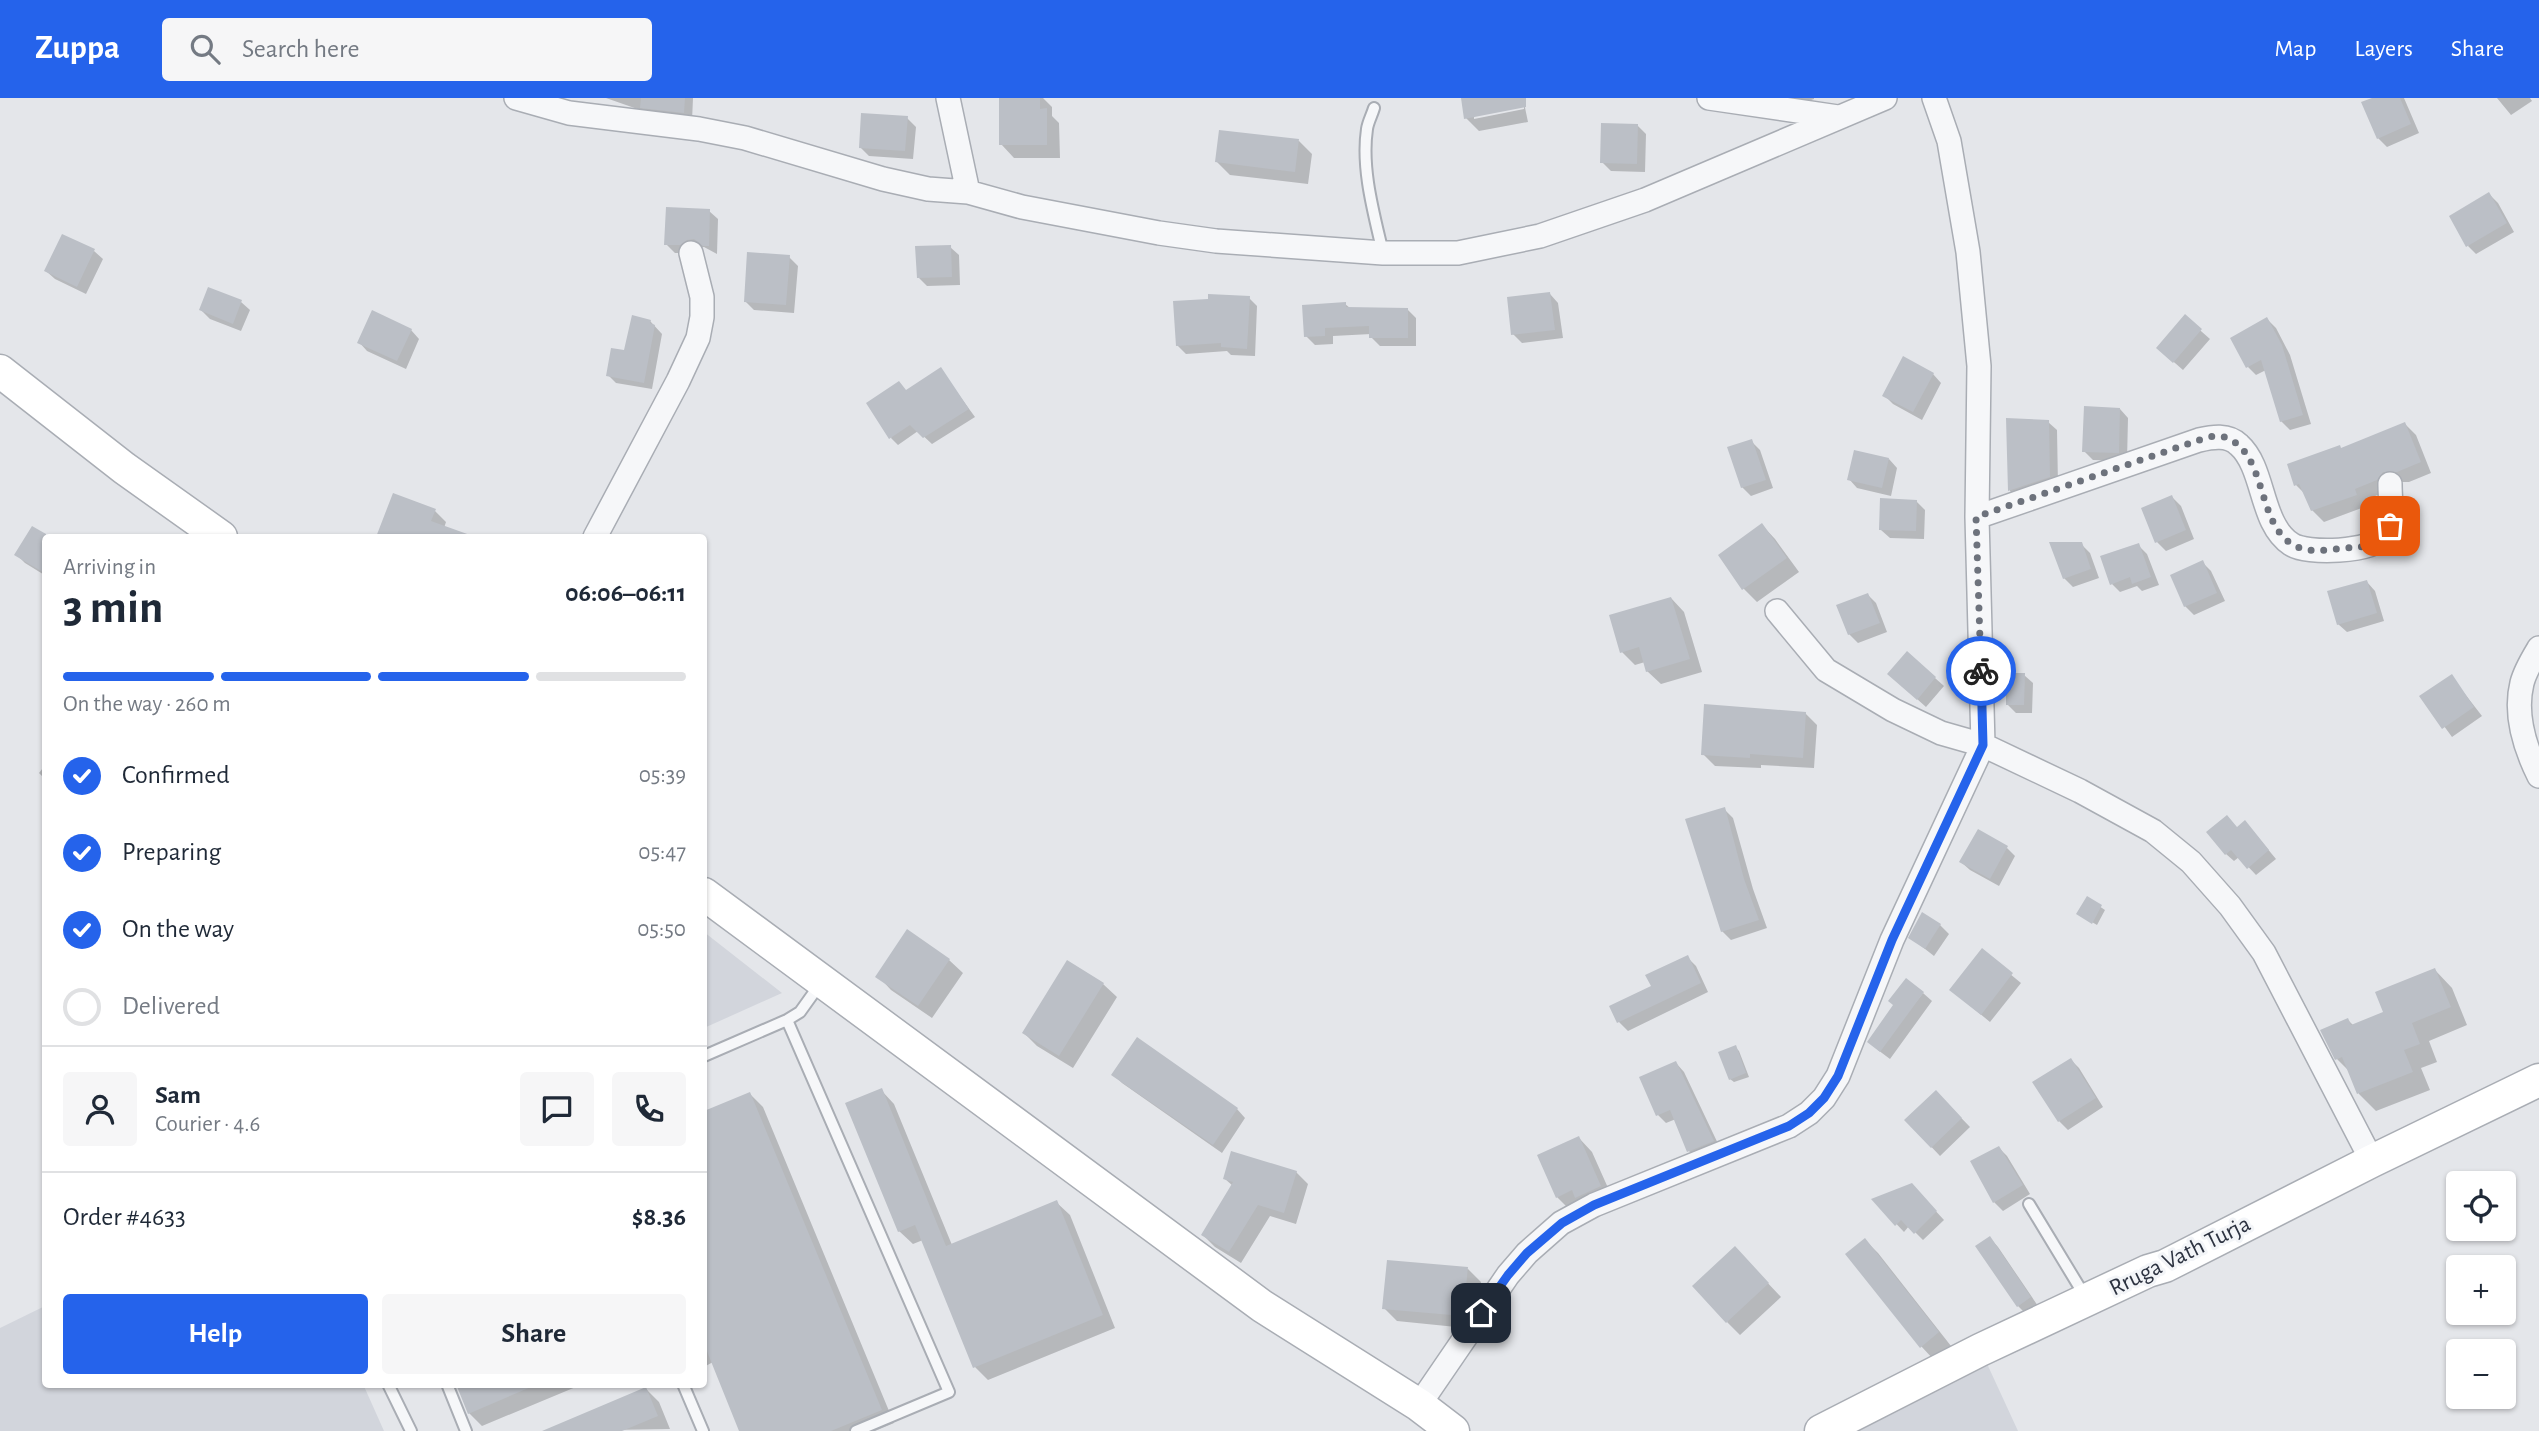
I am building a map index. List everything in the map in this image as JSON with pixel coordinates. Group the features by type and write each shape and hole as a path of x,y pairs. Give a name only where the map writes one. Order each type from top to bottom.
{"street":[{"path":"516,98 569,113 733,135 883,179 928,189 968,192 1022,207 1158,233 1216,241 1383,253 1458,253 1540,236 1645,200 1885,98"},
{"path":"948,98 968,192"},
{"path":"1709,98 1838,117"},
{"path":"1419,1405 1508,1275 1527,1253 1562,1223 1594,1205 1789,1126 1809,1113 1824,1098 1838,1076 1892,940 1983,745 1976,517 1979,366 1968,252 1949,141 1934,98"},
{"path":"597,534 698,338 702,297 691,253"},
{"path":"0,371 124,468 217,534"},
{"path":"1976,517 2199,440 2218,436 2239,444 2249,459 2276,528 2291,544 2311,551 2366,547 2382,539 2390,526 2390,484"},
{"path":"1776,611 1826,670 1893,710 1941,733 1983,745 2080,791 2153,831 2191,862 2230,906 2264,953 2372,1161"},
{"path":"2539,648 2522,683 2519,719 2530,758 2539,776"},
{"path":"707,896 1262,1306 1419,1405 1453,1431"},
{"name":"Rruga Vath Turja","path":"1821,1431 1980,1350 2148,1271 2165,1266 2539,1080"}],"lane":[{"path":"1374,108 1367,128 1367,162 1383,253"},
{"path":"707,1054 800,1012 822,981"},
{"path":"787,1020 948,1392 856,1431"},
{"path":"2029,1204 2088,1301"},
{"path":"390,1388 411,1431"},
{"path":"448,1388 466,1431"},
{"path":"685,1388 703,1431"}],"shaded area":[{"path":"707,934 782,993 707,1027"},
{"path":"42,1307 42,1388 365,1388 384,1431 0,1431 0,1328"},
{"path":"1983,1355 2018,1431 1843,1431"}],"building":[{"path":"641,98 685,98 684,113 640,108"},
{"path":"999,98 1040,98 1040,109 1047,108 1047,145 999,145"},
{"path":"1461,98 1526,98 1526,107 1464,119"},
{"path":"2372,98 2400,98 2411,124 2377,139 2361,102"},
{"path":"861,113 908,116 905,151 859,148"},
{"path":"1601,123 1638,124 1637,164 1600,163"},
{"path":"1219,130 1299,139 1295,172 1215,162"},
{"path":"2489,192 2507,223 2466,247 2449,216"},
{"path":"666,207 710,209 709,246 703,246 694,239 680,245 664,245"},
{"path":"62,234 95,249 77,287 44,271"},
{"path":"951,245 952,277 917,278 915,246"},
{"path":"747,252 790,255 786,305 744,302"},
{"path":"208,287 242,300 233,324 199,310"},
{"path":"1550,292 1555,330 1511,335 1507,297"},
{"path":"1208,294 1250,296 1247,349 1221,347 1221,343 1176,346 1173,301 1208,299"},
{"path":"1346,302 1346,307 1408,308 1408,338 1369,338 1369,326 1325,328 1325,336 1304,337 1302,305"},
{"path":"372,310 412,329 397,361 357,343"},
{"path":"2185,314 2202,329 2173,363 2156,348"},
{"path":"632,315 651,320 650,323 655,325 644,383 606,376 611,348 624,350"},
{"path":"2267,317 2282,345 2303,415 2280,422 2261,360 2246,368 2230,338"},
{"path":"1903,356 1934,373 1913,412 1882,396"},
{"path":"941,367 969,409 923,438 910,425 889,439 866,403 899,381 906,390"},
{"path":"2084,406 2120,408 2119,453 2082,452"},
{"path":"2006,418 2049,420 2050,477 2008,491"},
{"path":"2405,422 2421,462 2397,472 2383,472 2377,480 2355,489 2357,495 2311,511 2299,484 2294,486 2287,464 2340,445 2341,448"},
{"path":"1752,439 1766,480 1741,488 1727,447"},
{"path":"1854,450 1889,458 1882,488 1847,480"},
{"path":"393,493 436,509 431,521 467,534 377,534"},
{"path":"2172,495 2186,530 2155,543 2141,508"},
{"path":"1880,498 1917,500 1916,531 1879,530"},
{"path":"1762,523 1787,558 1742,590 1718,555"},
{"path":"32,526 46,534 42,534 42,572 14,555"},
{"path":"2049,542 2082,542 2091,569 2063,579"},
{"path":"2139,543 2151,577 2132,584 2130,577 2110,585 2100,556"},
{"path":"2203,560 2217,593 2184,607 2170,575"},
{"path":"2367,580 2377,613 2337,625 2327,591"},
{"path":"1868,593 1880,623 1848,635 1836,605"},
{"path":"1671,597 1690,659 1646,672 1639,647 1620,653 1609,615"},
{"path":"1907,651 1936,677 1917,700 1887,674"},
{"path":"2006,673 2025,673 2024,705 2006,705"},
{"path":"2452,674 2474,707 2442,729 2419,696"},
{"path":"1704,704 1806,712 1803,758 1750,754 1750,758 1701,755"},
{"path":"1725,807 1744,879 1759,920 1721,932 1685,819"},
{"path":"2227,815 2237,827 2245,820 2269,850 2247,869 2231,850 2225,855 2206,832"},
{"path":"1978,829 2008,846 1990,879 1959,862"},
{"path":"2087,896 2102,905 2092,924 2076,914"},
{"path":"1922,912 1941,924 1925,949 1908,938"},
{"path":"907,929 950,959 918,1006 875,977"},
{"path":"1982,948 2013,973 1981,1015 1949,990"},
{"path":"1688,955 1701,983 1617,1023 1609,1006 1651,986 1645,975"},
{"path":"1067,960 1104,983 1059,1056 1022,1033"},
{"path":"2435,968 2451,1007 2412,1023 2420,1044 2404,1050 2413,1072 2357,1094 2342,1057 2335,1060 2320,1030 2348,1018 2351,1025 2383,1012 2375,992"},
{"path":"1906,978 1924,992 1880,1052 1867,1042 1893,1005 1888,1001"},
{"path":"1137,1037 1238,1108 1213,1145 1111,1075"},
{"path":"1736,1045 1746,1073 1729,1080 1718,1052"},
{"path":"2071,1058 2096,1098 2058,1122 2032,1082"},
{"path":"1676,1061 1714,1141 1687,1152 1670,1110 1656,1116 1639,1077"},
{"path":"882,1088 946,1246 1057,1200 1103,1315 973,1368 915,1225 898,1232 845,1103"},
{"path":"1936,1090 1962,1118 1931,1148 1904,1120"},
{"path":"750,1092 882,1410 831,1431 739,1431 707,1351 707,1110"},
{"path":"1579,1136 1601,1186 1575,1198 1572,1190 1556,1198 1537,1155"},
{"path":"1999,1146 2023,1185 1993,1203 1970,1161"},
{"path":"1231,1151 1297,1171 1284,1213 1258,1205 1229,1252 1201,1235 1233,1182 1223,1179"},
{"path":"1912,1183 1937,1211 1914,1234 1901,1220 1895,1226 1871,1199"},
{"path":"1990,1236 2031,1297 2017,1307 1975,1246"},
{"path":"1865,1238 1939,1332 1920,1348 1845,1254"},
{"path":"1735,1246 1769,1283 1726,1323 1692,1286"},
{"path":"1387,1260 1468,1267 1463,1316 1382,1309"},
{"path":"458,1388 529,1388 468,1414"},
{"path":"644,1388 646,1388 658,1416 622,1431 542,1431"}],"way so far":[{"path":"1981,671 1976,517 2199,440 2218,436 2239,444 2249,459 2276,528 2291,544 2311,551 2366,547 2382,539 2390,526"}],"route":[{"path":"1481,1313 1527,1253 1562,1223 1594,1205 1789,1126 1809,1113 1824,1098 1838,1076 1892,940 1983,745 1981,671"}]}
